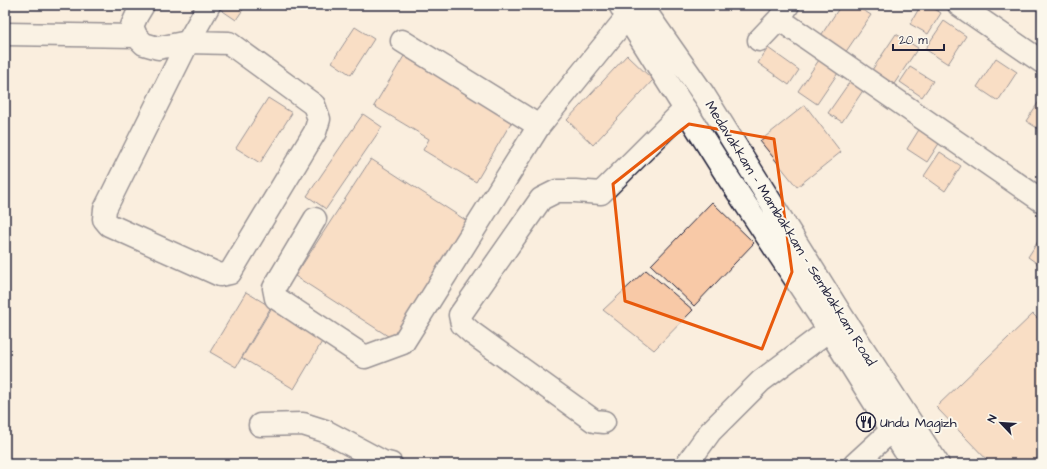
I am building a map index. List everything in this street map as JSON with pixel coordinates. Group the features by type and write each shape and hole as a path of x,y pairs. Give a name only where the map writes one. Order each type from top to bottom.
{"main road":[{"path":"143,5 132,26 136,36 144,44 158,48 188,42 229,43 314,105 319,119 315,132 230,273 220,275 109,225 104,219 105,209 188,42 209,5"},
{"path":"959,5 1042,62"},
{"path":"315,219 274,288 276,298 365,357 403,343 539,126 627,8"},
{"name":"Medavakkam - Mambakkam - Sembakkam Road","path":"627,8 685,110 829,330 913,464"},
{"name":"Medavakkam - Mambakkam - Sembakkam Road","path":"627,8 704,95 842,316 938,464"},
{"path":"759,40 784,12 1042,202"},
{"path":"5,34 136,36"},
{"path":"402,40 539,126"},
{"path":"604,422 594,422 472,333 462,324 460,315 541,199 557,191 601,192 685,110"},
{"path":"687,464 710,432 761,381 829,330"},
{"path":"260,425 303,424 325,431 383,462 391,464"},
{"path":"855,464 892,430"}],"highlighted area":[{"path":"689,124 774,139 792,272 762,349 625,301 613,184"}],"building":[{"path":"214,5 246,5 236,20"},
{"path":"841,5 855,5 871,15 845,53 820,37"},
{"path":"921,5 928,5 941,13 928,34 910,24"},
{"path":"944,21 966,36 948,64 925,49"},
{"path":"355,27 374,39 351,75 332,62"},
{"path":"896,34 918,48 894,84 872,70"},
{"path":"768,48 799,70 789,85 758,63"},
{"path":"627,55 653,80 593,145 567,120"},
{"path":"404,56 512,121 476,182 423,150 429,139 374,106"},
{"path":"821,57 840,70 817,104 798,91"},
{"path":"996,58 1017,72 998,101 977,87"},
{"path":"910,67 933,81 922,97 900,82"},
{"path":"851,80 864,89 842,122 828,113"},
{"path":"1042,97 1042,131 1026,121"},
{"path":"268,98 292,113 260,163 236,148"},
{"path":"805,105 841,152 797,187 760,141"},
{"path":"363,114 382,127 326,209 307,196"},
{"path":"920,128 940,142 927,162 907,149"},
{"path":"940,152 961,166 945,191 924,176"},
{"path":"371,159 470,223 394,340 295,276"},
{"path":"712,202 754,243 694,306 651,265"},
{"path":"1042,235 1042,267 1028,257"},
{"path":"646,270 693,310 654,350 603,310"},
{"path":"246,292 271,307 236,367 210,352"},
{"path":"271,309 323,340 294,389 242,358"},
{"path":"1033,314 1042,323 1042,464 991,464 936,407"}],"place":[{"name":"Undu Magizh","path":"866,422"}]}
